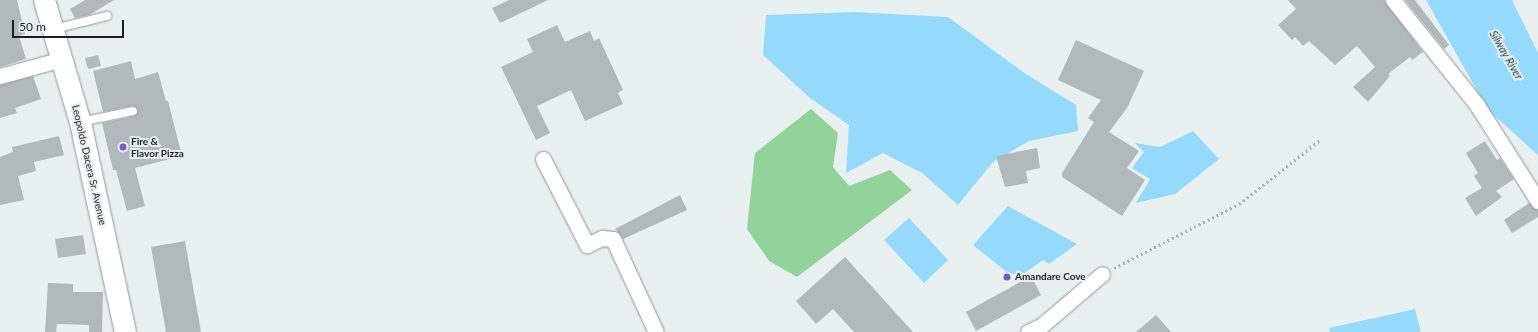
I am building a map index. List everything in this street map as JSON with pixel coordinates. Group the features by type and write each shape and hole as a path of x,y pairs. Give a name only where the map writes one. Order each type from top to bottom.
{"main road":[{"name":"Leopoldo Dacera Sr. Avenue","path":"44,0 80,122 125,332"}],"street":[{"path":"1393,0 1477,105 1538,201"},
{"path":"0,76 62,59"},
{"path":"543,159 587,245 602,238 613,239 656,332"},
{"path":"1028,332 1041,326 1102,274"}],"lane":[{"path":"53,29 107,16"},
{"path":"80,122 134,111"}],"path":[{"path":"1102,274 1239,204 1321,140"}],"green space":[{"path":"811,109 838,133 833,167 849,186 890,170 912,190 797,277 769,261 747,229 755,153"}],"water":[{"name":"Silway River","path":"1426,0 1512,0 1538,53 1538,155 1488,110"},
{"path":"854,12 948,17 1026,74 1076,105 1078,131 1029,141 993,162 958,205 922,173 883,153 846,173 849,125 810,98 763,55 766,15"},
{"path":"1193,131 1219,159 1175,194 1136,203 1150,179 1132,168 1144,152 1135,143 1160,147"},
{"path":"1008,206 1077,244 1049,264 1043,260 1022,275 1008,273 973,245"},
{"path":"909,218 948,260 924,283 884,240"},
{"path":"1415,309 1421,332 1330,332 1329,328"}],"building":[{"path":"0,0 17,0 25,34 19,36 26,59 0,67"},
{"path":"85,0 114,0 89,15 75,18 70,9"},
{"path":"509,0 548,0 500,23 492,8"},
{"path":"1288,0 1384,0 1423,52 1412,60 1410,57 1388,74 1390,76 1368,102 1353,87 1375,67 1357,46 1335,65 1309,41 1303,46 1295,37 1292,40 1278,25 1296,9"},
{"path":"1405,0 1415,0 1449,45 1444,49"},
{"path":"557,25 565,42 590,31 594,41 599,38 623,90 618,93 623,104 585,121 571,90 537,106 550,133 536,140 501,67 533,52 527,39"},
{"path":"1076,40 1144,71 1127,108 1109,132 1139,151 1127,168 1145,180 1122,216 1062,177 1062,173 1094,122 1088,118 1101,100 1058,80"},
{"path":"98,55 101,66 88,69 85,58"},
{"path":"131,61 135,79 158,72 166,101 168,101 182,156 135,168 145,206 127,211 116,170 113,170 102,123 134,116 138,110 132,106 103,112 93,71"},
{"path":"33,76 41,99 15,108 17,113 0,118 0,85"},
{"path":"59,136 64,155 34,162 36,171 18,176 24,200 0,205 0,157 13,152 12,147"},
{"path":"1485,141 1497,160 1500,158 1514,179 1496,191 1502,197 1476,216 1465,198 1482,188 1474,176 1478,173 1466,153"},
{"path":"1037,148 1040,168 1026,171 1028,183 1005,187 996,156"},
{"path":"680,195 687,210 623,239 615,229"},
{"path":"1529,203 1538,210 1538,217 1512,233 1504,220"},
{"path":"83,235 86,254 58,258 55,239"},
{"path":"185,241 201,332 166,332 151,247"},
{"path":"845,257 913,332 854,332 833,309 816,324 796,301"},
{"path":"1031,276 1041,295 976,331 966,312"},
{"path":"48,283 73,284 73,292 103,292 102,332 89,332 89,325 57,324 56,332 45,332"},
{"path":"1156,315 1171,332 1136,332"}],"place":[{"name":"Fire & Flavor Pizza","path":"123,147"},
{"name":"Amandare Cove","path":"1007,277"}]}
